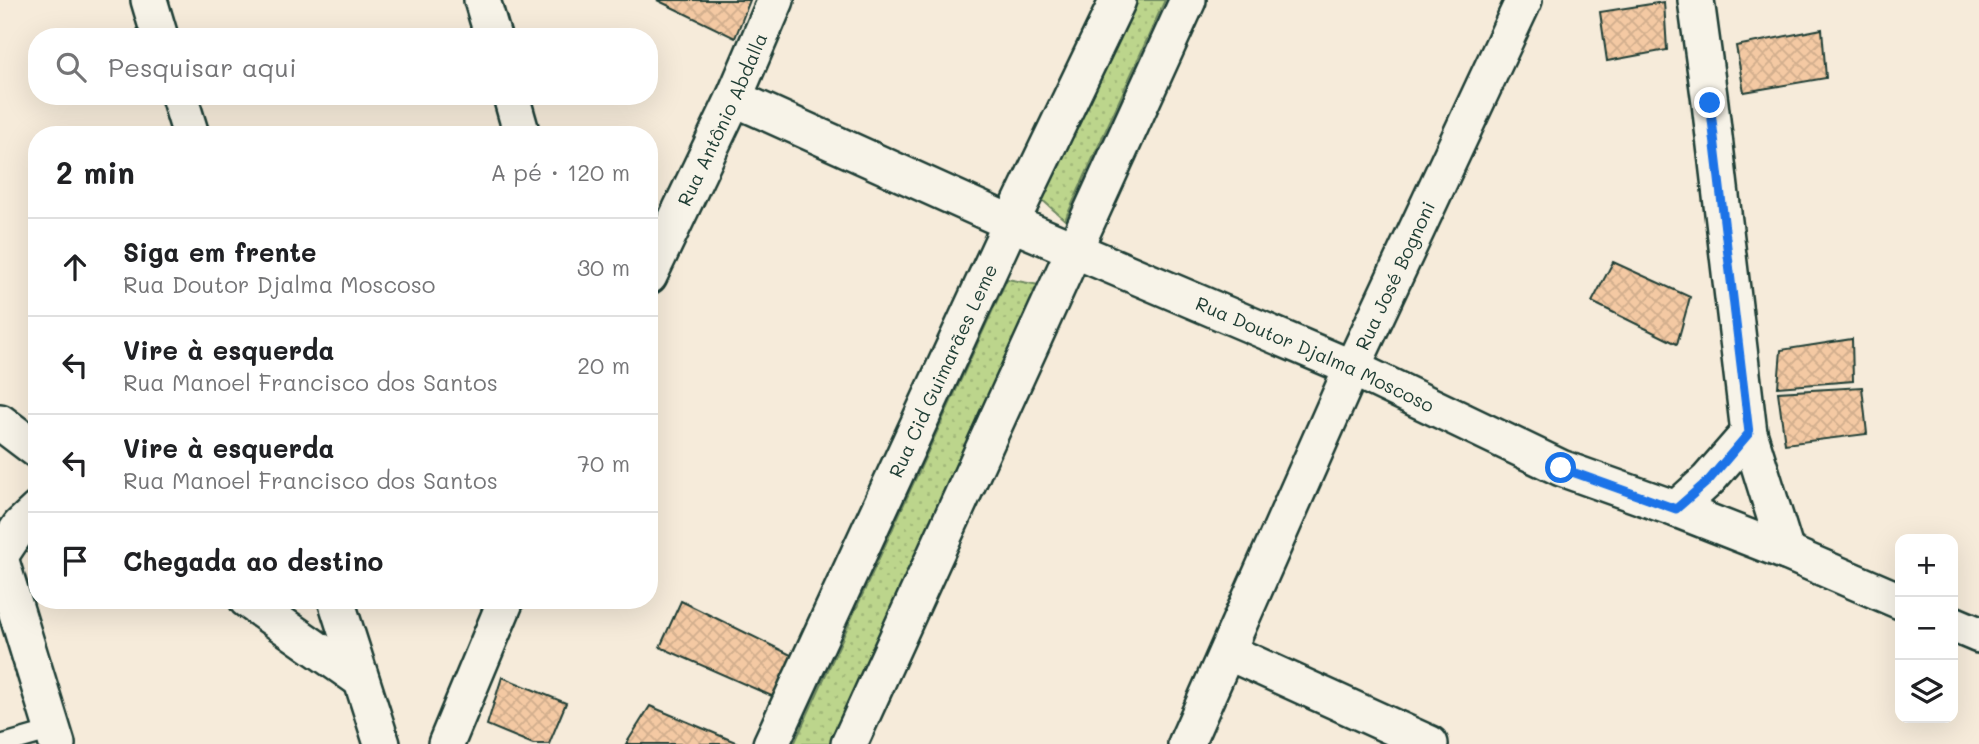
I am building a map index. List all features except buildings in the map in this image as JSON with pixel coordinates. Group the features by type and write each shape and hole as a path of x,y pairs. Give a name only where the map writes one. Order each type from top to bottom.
{"street":[{"path":"149,0 157,28"},
{"path":"482,0 490,28"},
{"name":"Rua Antônio Abdalla","path":"658,257 734,98 776,0"},
{"name":"Rua Cid Guimarães Leme","path":"772,744 1011,223 1118,0"},
{"path":"849,744 1188,0"},
{"name":"Rua José Bognoni","path":"1186,744 1352,368 1524,0"},
{"path":"1696,0 1749,433 1786,552"},
{"name":"Rua Doutor Djalma Moscoso","path":"734,98 1011,223 1352,368 1561,468 1786,552 1895,599"},
{"path":"182,105 188,126"},
{"path":"513,105 519,126"},
{"path":"0,422 28,443"},
{"path":"1676,509 1709,480 1749,433"},
{"path":"28,518 0,557 55,737"},
{"path":"260,609 361,680"},
{"path":"340,609 382,744"},
{"path":"446,744 502,609"},
{"path":"1958,626 1979,635"},
{"path":"1228,652 1430,744"}],"lane":[{"path":"4,744 55,737"}],"green space":[{"path":"1135,0 1165,0 1065,220 1039,197"},
{"path":"1007,279 1039,285 830,744 794,744"}],"route":[{"path":"1561,468 1676,509 1709,480 1749,433 1710,103"}]}
